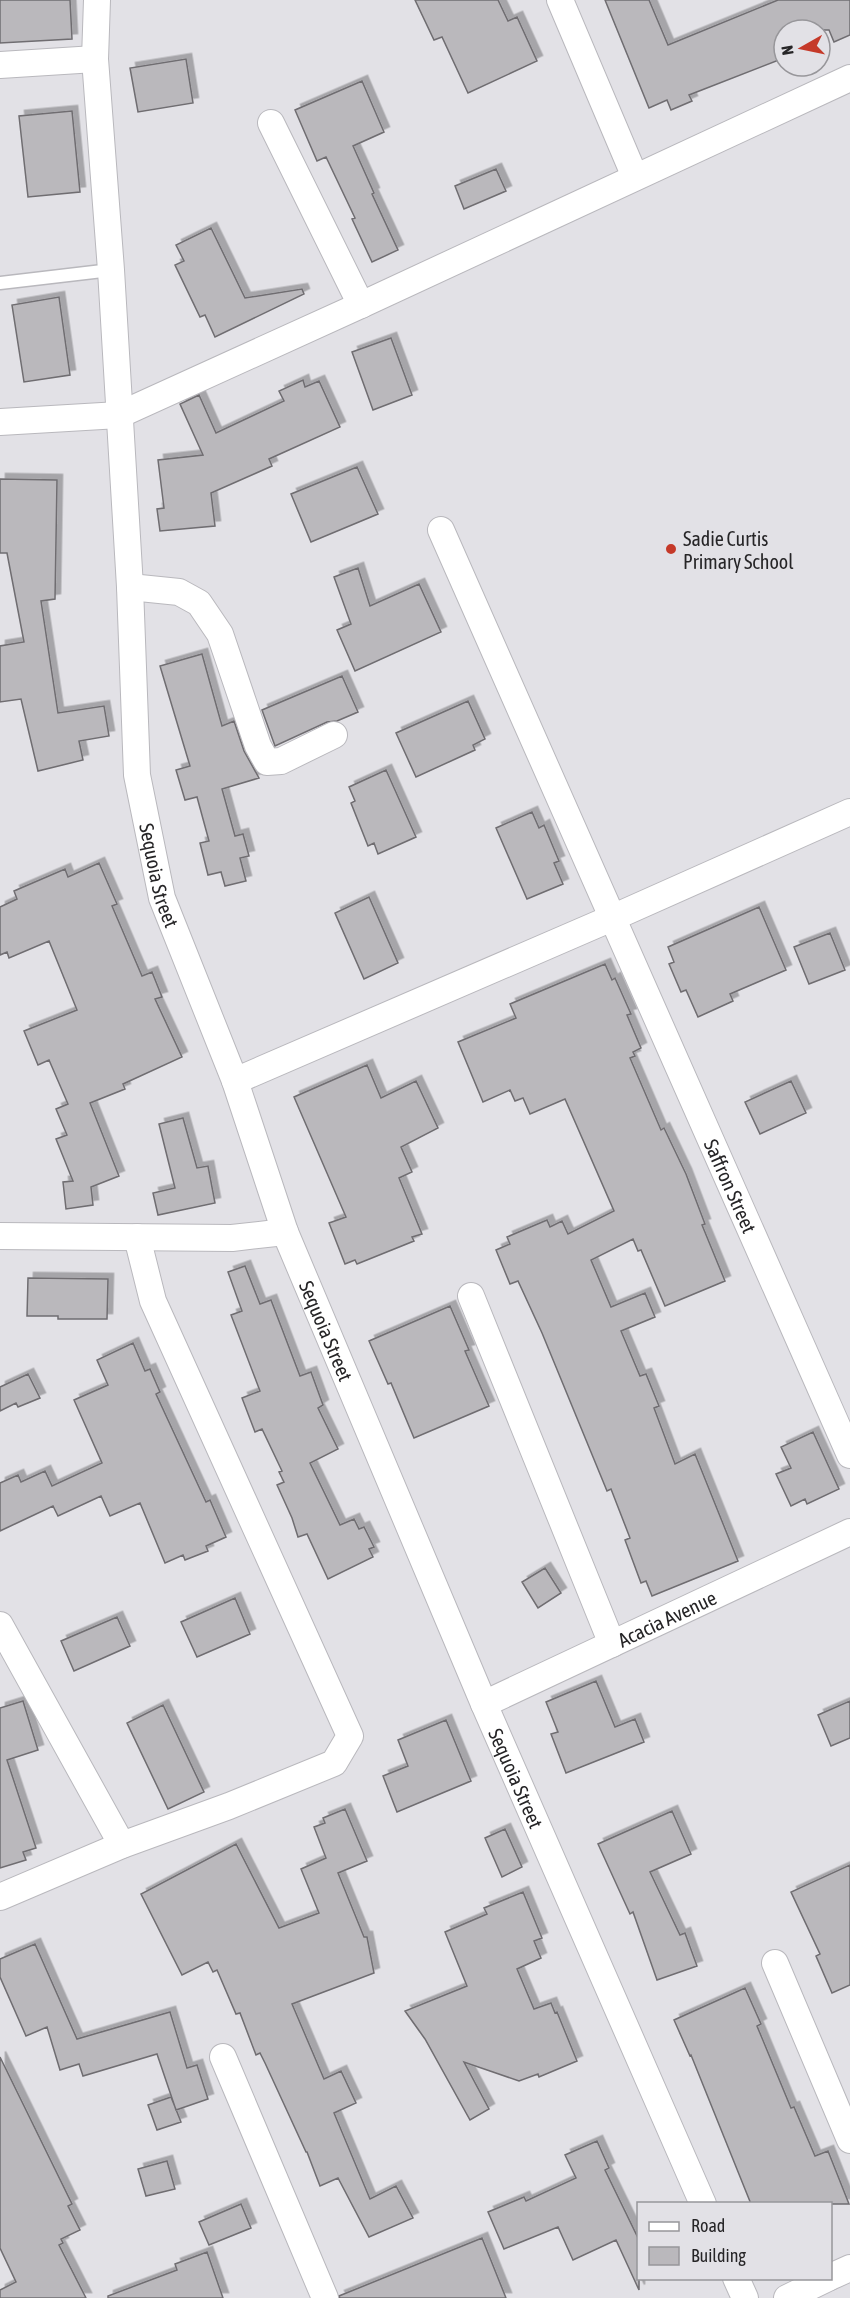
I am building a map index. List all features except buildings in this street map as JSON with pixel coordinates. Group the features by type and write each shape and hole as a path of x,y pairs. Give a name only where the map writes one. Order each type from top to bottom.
{"street":[{"name":"Sequoia Street","path":"97,0 94,59 111,270 130,587 137,775 162,898 235,1081 285,1232 484,1704 702,2202"},
{"path":"560,0 635,177"},
{"path":"0,65 94,59"},
{"path":"0,422 119,415 362,305 850,78"},
{"path":"271,123 362,305"},
{"name":"Saffron Street","path":"441,530 850,1455"},
{"path":"130,587 179,592 199,603 220,634 258,746 267,762 281,761 334,735"},
{"path":"235,1081 850,812"},
{"path":"0,1236 232,1238 285,1232"},
{"path":"0,1897 122,1845 229,1806 334,1762 350,1736 153,1301 137,1237"},
{"path":"471,1296 612,1644"},
{"name":"Acacia Avenue","path":"484,1704 850,1532"},
{"path":"0,1624 122,1845"},
{"path":"775,1963 850,2140"},
{"path":"223,2057 325,2298"},
{"path":"832,2277 850,2268"},
{"path":"737,2280 745,2298"},
{"path":"787,2298 825,2280"}],"lane":[{"path":"0,282 111,270"}],"place":[{"name":"Sadie Curtis Primary School","path":"671,549"}]}
